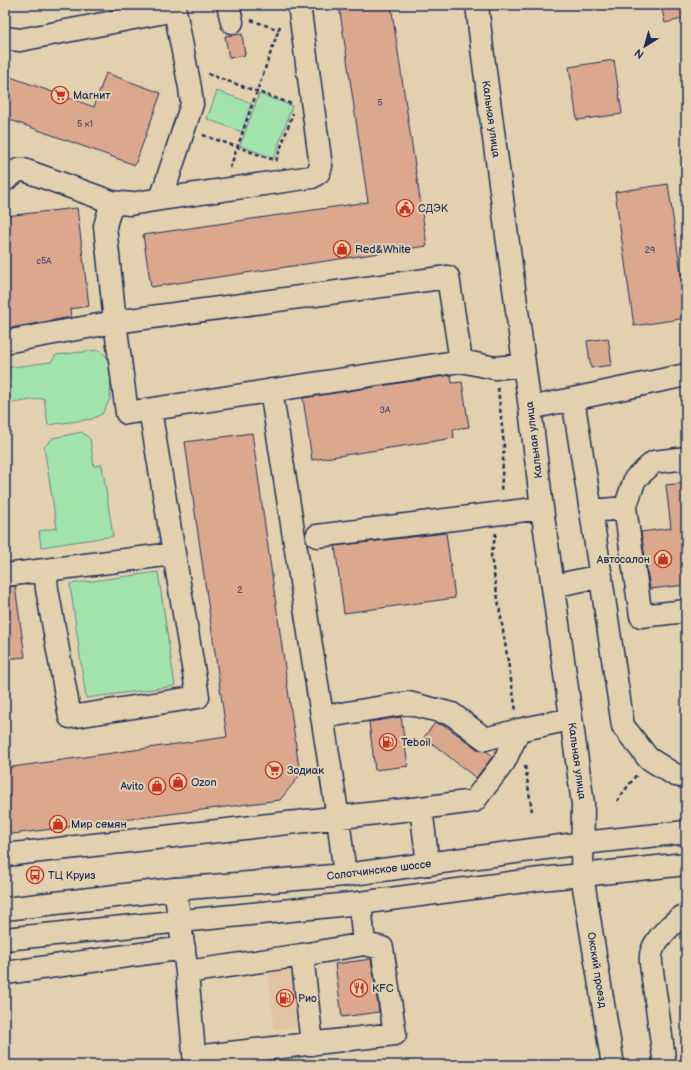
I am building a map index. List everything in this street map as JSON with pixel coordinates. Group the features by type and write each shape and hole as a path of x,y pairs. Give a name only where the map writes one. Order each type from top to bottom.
{"main road":[{"name":"Кальная улица","path":"477,5 542,508 583,804 582,876"},
{"path":"5,180 18,170 24,170 112,202 130,204 161,198 312,177 318,172 321,166 304,103 299,6"},
{"path":"5,38 20,40 175,7 192,104 161,198"},
{"path":"112,202 105,226 115,322 127,414 461,361 496,368 524,365"},
{"path":"5,342 115,322 448,277 461,361"},
{"path":"530,408 686,375"},
{"path":"271,390 338,818 345,875"},
{"path":"573,399 623,726 648,758 675,775 686,777"},
{"path":"45,570 47,589 70,716 198,697 150,410"},
{"path":"686,458 654,462 635,479 625,508 641,616 686,611"},
{"path":"317,536 542,508"},
{"path":"591,511 625,508"},
{"path":"5,575 173,554"},
{"path":"553,586 601,576"},
{"path":"322,717 408,703 452,714 485,739 571,719"},
{"path":"5,855 338,818 474,801 504,762 519,730"},
{"path":"421,808 428,864"},
{"name":"Солотчинское шоссе","path":"5,909 175,889 345,875 583,843 686,832"},
{"path":"5,939 360,903 540,879 582,876 686,864"},
{"name":"Окский проезд","path":"582,876 613,1065"},
{"path":"175,889 187,972 195,1061 395,1034 382,948 364,944 187,972"},
{"path":"360,903 364,944"},
{"path":"665,1065 651,964 651,952 658,940 675,921 686,915"},
{"path":"5,973 184,948"},
{"path":"302,955 312,1044"}],"path":[{"path":"223,190 286,10 299,6"},
{"path":"230,13 279,30"},
{"path":"186,67 257,92 304,103 276,161"},
{"path":"185,129 291,166 293,180"},
{"path":"496,368 504,446 500,514 491,556 519,730"},
{"path":"524,759 532,811"}],"shaded area":[{"name":"Рио","path":"296,967 302,1026 274,1029 268,970"}],"green space":[{"path":"217,91 251,103 242,132 207,119"},
{"path":"259,94 292,106 274,158 240,146"},
{"path":"100,350 111,362 110,399 102,414 92,419 48,425 44,398 5,404 5,368 51,362 56,355"},
{"path":"82,432 90,439 94,466 102,465 113,536 41,547 39,531 57,528 44,447 53,438"},
{"path":"158,572 175,686 86,698 70,584"}],"building":[{"path":"339,5 391,5 427,246 151,287 143,235 368,202"},
{"path":"661,5 686,5 686,18 665,23"},
{"path":"242,34 245,55 229,58 225,36"},
{"path":"614,60 622,114 577,120 569,67"},
{"path":"106,73 161,93 135,165 5,118 5,75 94,107"},
{"path":"668,184 686,307 686,318 634,326 615,192"},
{"path":"77,208 89,306 70,309 71,317 5,329 5,216"},
{"path":"608,338 612,365 591,368 587,341"},
{"path":"451,375 452,383 462,382 469,427 453,429 454,438 312,460 303,398"},
{"path":"252,433 300,775 280,800 5,835 5,768 227,737 185,442"},
{"name":"Автосалон","path":"686,483 686,585 650,589 641,532 671,528 666,485"},
{"path":"446,533 455,598 344,613 335,546"},
{"path":"15,586 25,657 5,659 5,587"},
{"name":"Teboil","path":"401,717 408,766 375,770 369,722"},
{"path":"435,723 446,726 477,749 486,751 493,756 476,778 424,737"},
{"name":"KFC","path":"371,959 379,1012 342,1017 335,964"}],"place":[{"name":"Магнит","path":"60,95"},
{"name":"СДЭК","path":"405,208"},
{"name":"Red&White","path":"342,249"},
{"name":"Автосалон","path":"663,559"},
{"name":"Teboil","path":"388,742"},
{"name":"Зодиак","path":"274,770"},
{"name":"Ozon","path":"178,782"},
{"name":"Avito","path":"157,786"},
{"name":"Мир семян","path":"58,824"},
{"name":"ТЦ Круиз","path":"35,875"},
{"name":"KFC","path":"359,988"},
{"name":"Рио","path":"285,998"}]}
